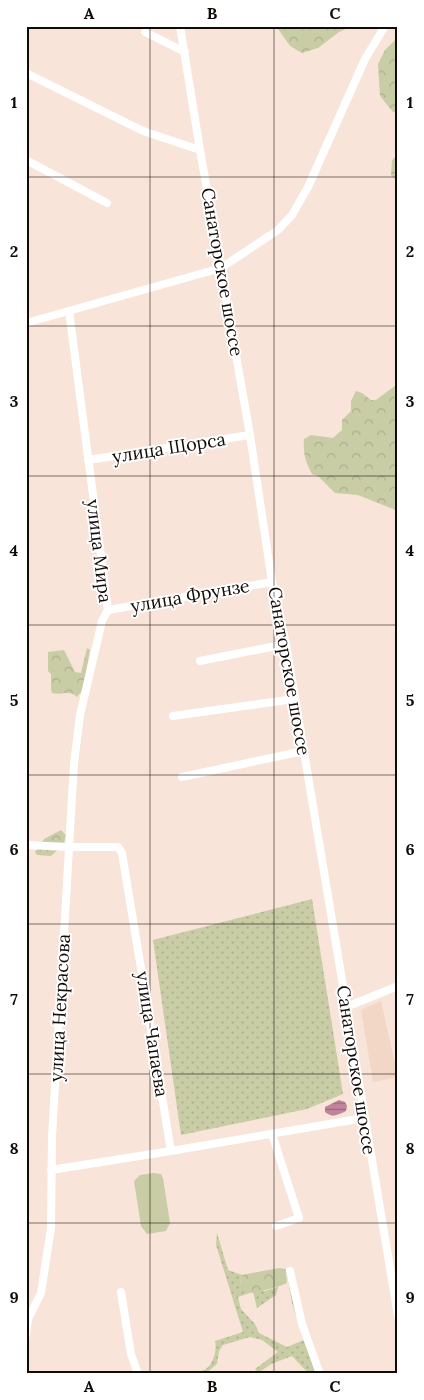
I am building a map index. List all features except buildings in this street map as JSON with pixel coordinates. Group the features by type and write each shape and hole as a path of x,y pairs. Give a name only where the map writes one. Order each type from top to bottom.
{"street":[{"name":"Санаторское шоссе","path":"180,26 250,435 272,582 286,644 398,1316"},
{"path":"26,323 221,268 278,230 292,215 308,187 365,59 385,26"},
{"path":"145,32 185,52"},
{"path":"26,73 143,131 200,150"},
{"path":"26,160 107,203"},
{"name":"улица Мира","path":"69,311 108,610 102,621 80,715 74,763 69,847"},
{"name":"улица Щорса","path":"88,460 250,435"},
{"name":"улица Фрунзе","path":"108,610 272,582"},
{"path":"200,661 286,644"},
{"path":"173,716 294,699"},
{"path":"182,777 303,751"},
{"name":"улица Чапаева","path":"26,845 69,847 113,846 118,847 122,853 171,1151"},
{"name":"улица Некрасова","path":"26,1335 28,1318 33,1305 41,1293 52,1228 51,1170 69,847"},
{"path":"346,1007 398,986"},
{"path":"51,1170 364,1118"},
{"path":"272,1134 299,1218 276,1226"},
{"path":"290,1271 302,1324 320,1374"},
{"path":"121,1292 132,1354 138,1374"}],"shaded area":[{"path":"381,1001 398,1077 373,1082 361,1010"},
{"path":"339,1100 345,1102 347,1106 346,1111 338,1115 325,1112 325,1107"}],"green space":[{"path":"276,26 352,26 339,32 318,48 302,53 290,46"},
{"path":"398,37 398,113 393,112 380,96 378,64 385,50"},
{"path":"398,154 398,182 391,175 392,160"},
{"path":"398,385 398,511 358,495 335,493 318,476 312,474 305,457 304,444 304,439 311,435 333,438 342,430 342,420 351,411 351,401 356,391 371,400 376,400"},
{"path":"87,648 90,650 83,690 77,697 71,693 52,693 51,674 48,671 48,652 64,650 75,672 81,673"},
{"path":"61,830 66,835 64,844 51,856 37,855 35,852 44,839"},
{"path":"312,899 343,1094 307,1109 181,1135 153,940"},
{"path":"161,1174 163,1178 170,1223 166,1231 147,1234 141,1226 134,1181 140,1175"},
{"path":"217,1233 228,1270 242,1275 240,1284 265,1291 278,1287 276,1295 257,1308 253,1292 238,1297 241,1309 255,1324 259,1333 287,1347 304,1340 292,1303 286,1269 296,1286 301,1313 323,1374 309,1374 292,1356 271,1364 258,1373 255,1369 278,1352 262,1340 250,1337 223,1345 219,1351 217,1364 205,1374 194,1374 206,1369 213,1360 215,1341 243,1332 216,1245"},
{"path":"279,1268 286,1269 287,1283 265,1290 243,1290 240,1284 242,1275"}]}
